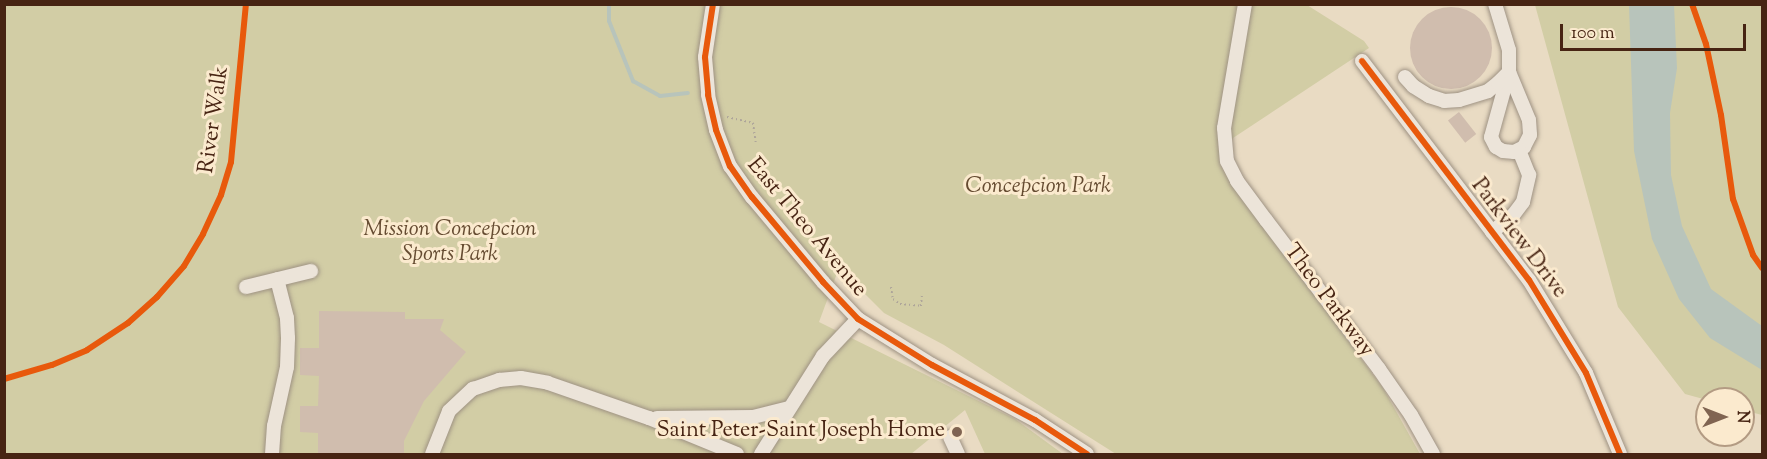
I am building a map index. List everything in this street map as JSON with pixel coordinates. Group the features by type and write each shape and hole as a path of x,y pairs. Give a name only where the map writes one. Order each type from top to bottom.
{"street":[{"name":"East Theo Avenue","path":"713,4 705,57 708,94 716,130 730,166 752,197 815,274 858,319 932,365 1035,420 1087,454"},
{"name":"Theo Parkway","path":"1245,4 1226,112 1224,148 1237,181 1379,369 1411,415 1433,454"},
{"path":"1496,4 1509,50 1509,72 1491,137 1496,147 1503,151 1519,150 1524,147 1530,135 1529,120 1509,72"},
{"name":"Parkview Drive","path":"1362,61 1529,279 1580,363 1620,454"},
{"path":"1405,77 1413,86 1429,96 1444,101 1459,100 1488,91 1509,72"},
{"path":"1492,232 1514,214 1523,202 1529,175 1519,150"},
{"path":"246,287 311,271"},
{"path":"272,454 274,426 287,367 288,339 287,318 278,279"},
{"path":"761,454 823,356 858,319"},
{"path":"432,454 449,411 473,389 499,380 521,378 548,383 649,418 737,454"},
{"path":"649,418 753,417 789,408"},
{"path":"950,437 958,454"}],"path":[{"path":"1196,4 1204,4"},
{"path":"727,117 753,123 756,145"},
{"path":"891,288 892,299 900,304 921,306 922,295"}],"green space":[{"path":"4,5 1307,5 1364,41 1369,48 1233,138 1220,164 1237,191 1383,388 1420,454 1116,454 944,345 884,313 839,268 819,322 1015,419 1063,454 985,454 965,410 911,454 5,454"},
{"path":"1535,5 1762,5 1762,415 1755,413 1755,387 1695,387 1695,397 1685,394 1618,307"}],"shaded area":[{"path":"1629,5 1674,5 1677,68 1670,113 1671,175 1682,226 1711,289 1762,326 1762,370 1710,338 1679,299 1652,239 1634,151"}],"building":[{"path":"1451,7 1467,10 1480,19 1489,32 1492,48 1489,64 1480,77 1467,86 1451,89 1435,86 1422,77 1413,64 1410,48 1413,32 1422,19 1435,10"},
{"path":"1459,112 1476,134 1465,143 1448,121"},
{"path":"319,311 405,312 405,319 444,319 440,330 466,352 424,401 404,441 404,454 318,454 318,433 300,432 300,406 318,406 319,376 300,375 300,348 319,348"}],"waterway":[{"path":"609,4 609,21 633,81 660,96 688,93"}],"cycle path":[{"name":"River Walk","path":"4,379 52,365 87,350 128,323 157,297 184,266 203,234 221,195 231,162 246,4"},
{"path":"713,4 705,57 708,95 716,130 730,166 752,197 823,282 858,319 932,365 1035,420 1087,454"},
{"path":"1692,4 1706,44 1721,115 1733,199 1753,255 1762,268"},
{"path":"1362,61 1529,280 1586,373 1620,454"}],"place":[{"name":"Saint Peter-Saint Joseph Home","path":"957,432"}],"park label":[{"name":"Concepcion Park","path":"1038,188"},
{"name":"Mission Concepcion Sports Park","path":"450,242"}]}
